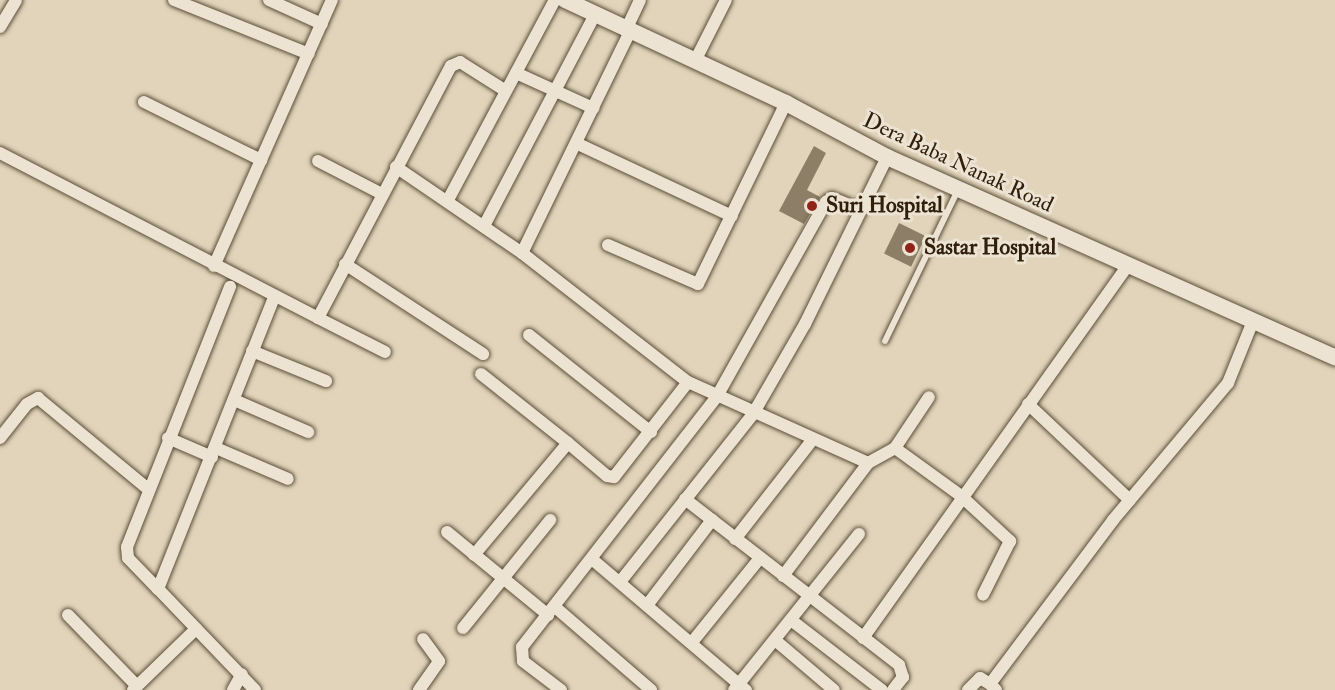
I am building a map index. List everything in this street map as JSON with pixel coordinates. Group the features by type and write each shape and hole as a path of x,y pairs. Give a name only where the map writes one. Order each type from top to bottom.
{"main road":[{"name":"Dera Baba Nanak Road","path":"565,0 786,104 887,157 1335,357"}],"street":[{"path":"0,27 16,0"},
{"path":"174,0 309,54"},
{"path":"270,0 322,24"},
{"path":"214,266 332,0"},
{"path":"448,200 555,0"},
{"path":"522,253 593,108 640,0"},
{"path":"695,62 726,0"},
{"path":"484,226 595,15"},
{"path":"318,318 396,167 455,62 506,91"},
{"path":"516,73 593,108"},
{"path":"144,102 261,160"},
{"path":"608,245 698,284 786,104"},
{"path":"576,143 732,216"},
{"path":"0,153 214,266 385,352"},
{"path":"620,582 753,414 805,324 887,157"},
{"path":"318,161 382,194"},
{"path":"396,167 448,200 522,253 688,382 716,398 868,463"},
{"path":"561,690 520,656 522,647 593,560 716,398 826,202 832,198 861,210"},
{"path":"345,264 483,354"},
{"path":"862,638 961,496 1128,265"},
{"path":"230,287 148,489 126,553 255,690"},
{"path":"158,589 274,297"},
{"path":"968,690 980,678 993,687 1130,500 1228,383 1253,321"},
{"path":"529,335 651,432"},
{"path":"252,351 326,381"},
{"path":"481,374 568,442 607,476 614,477 688,382"},
{"path":"783,576 868,463 895,448 929,397"},
{"path":"0,438 27,404 38,398 148,489"},
{"path":"234,400 308,432"},
{"path":"1028,404 1130,500"},
{"path":"168,438 288,479"},
{"path":"735,539 813,439"},
{"path":"474,555 568,442"},
{"path":"895,448 961,496 1010,541 983,595"},
{"path":"685,499 902,669 903,677 893,690"},
{"path":"463,628 550,520"},
{"path":"648,604 712,520"},
{"path":"447,532 502,578 551,611 651,690"},
{"path":"593,560 693,641 740,688 859,534"},
{"path":"693,641 760,558"},
{"path":"68,615 135,688 196,629"},
{"path":"791,620 882,690"},
{"path":"419,690 439,661 434,649 423,639"},
{"path":"775,640 834,690"},
{"path":"233,690 242,674"}],"lane":[{"path":"885,341 958,189"}],"building":[{"path":"814,146 826,153 807,190 820,197 804,224 779,211"},
{"path":"899,223 926,236 911,267 884,254"}],"place":[{"name":"Suri Hospital","path":"812,206"},
{"name":"Sastar Hospital","path":"910,248"}]}
